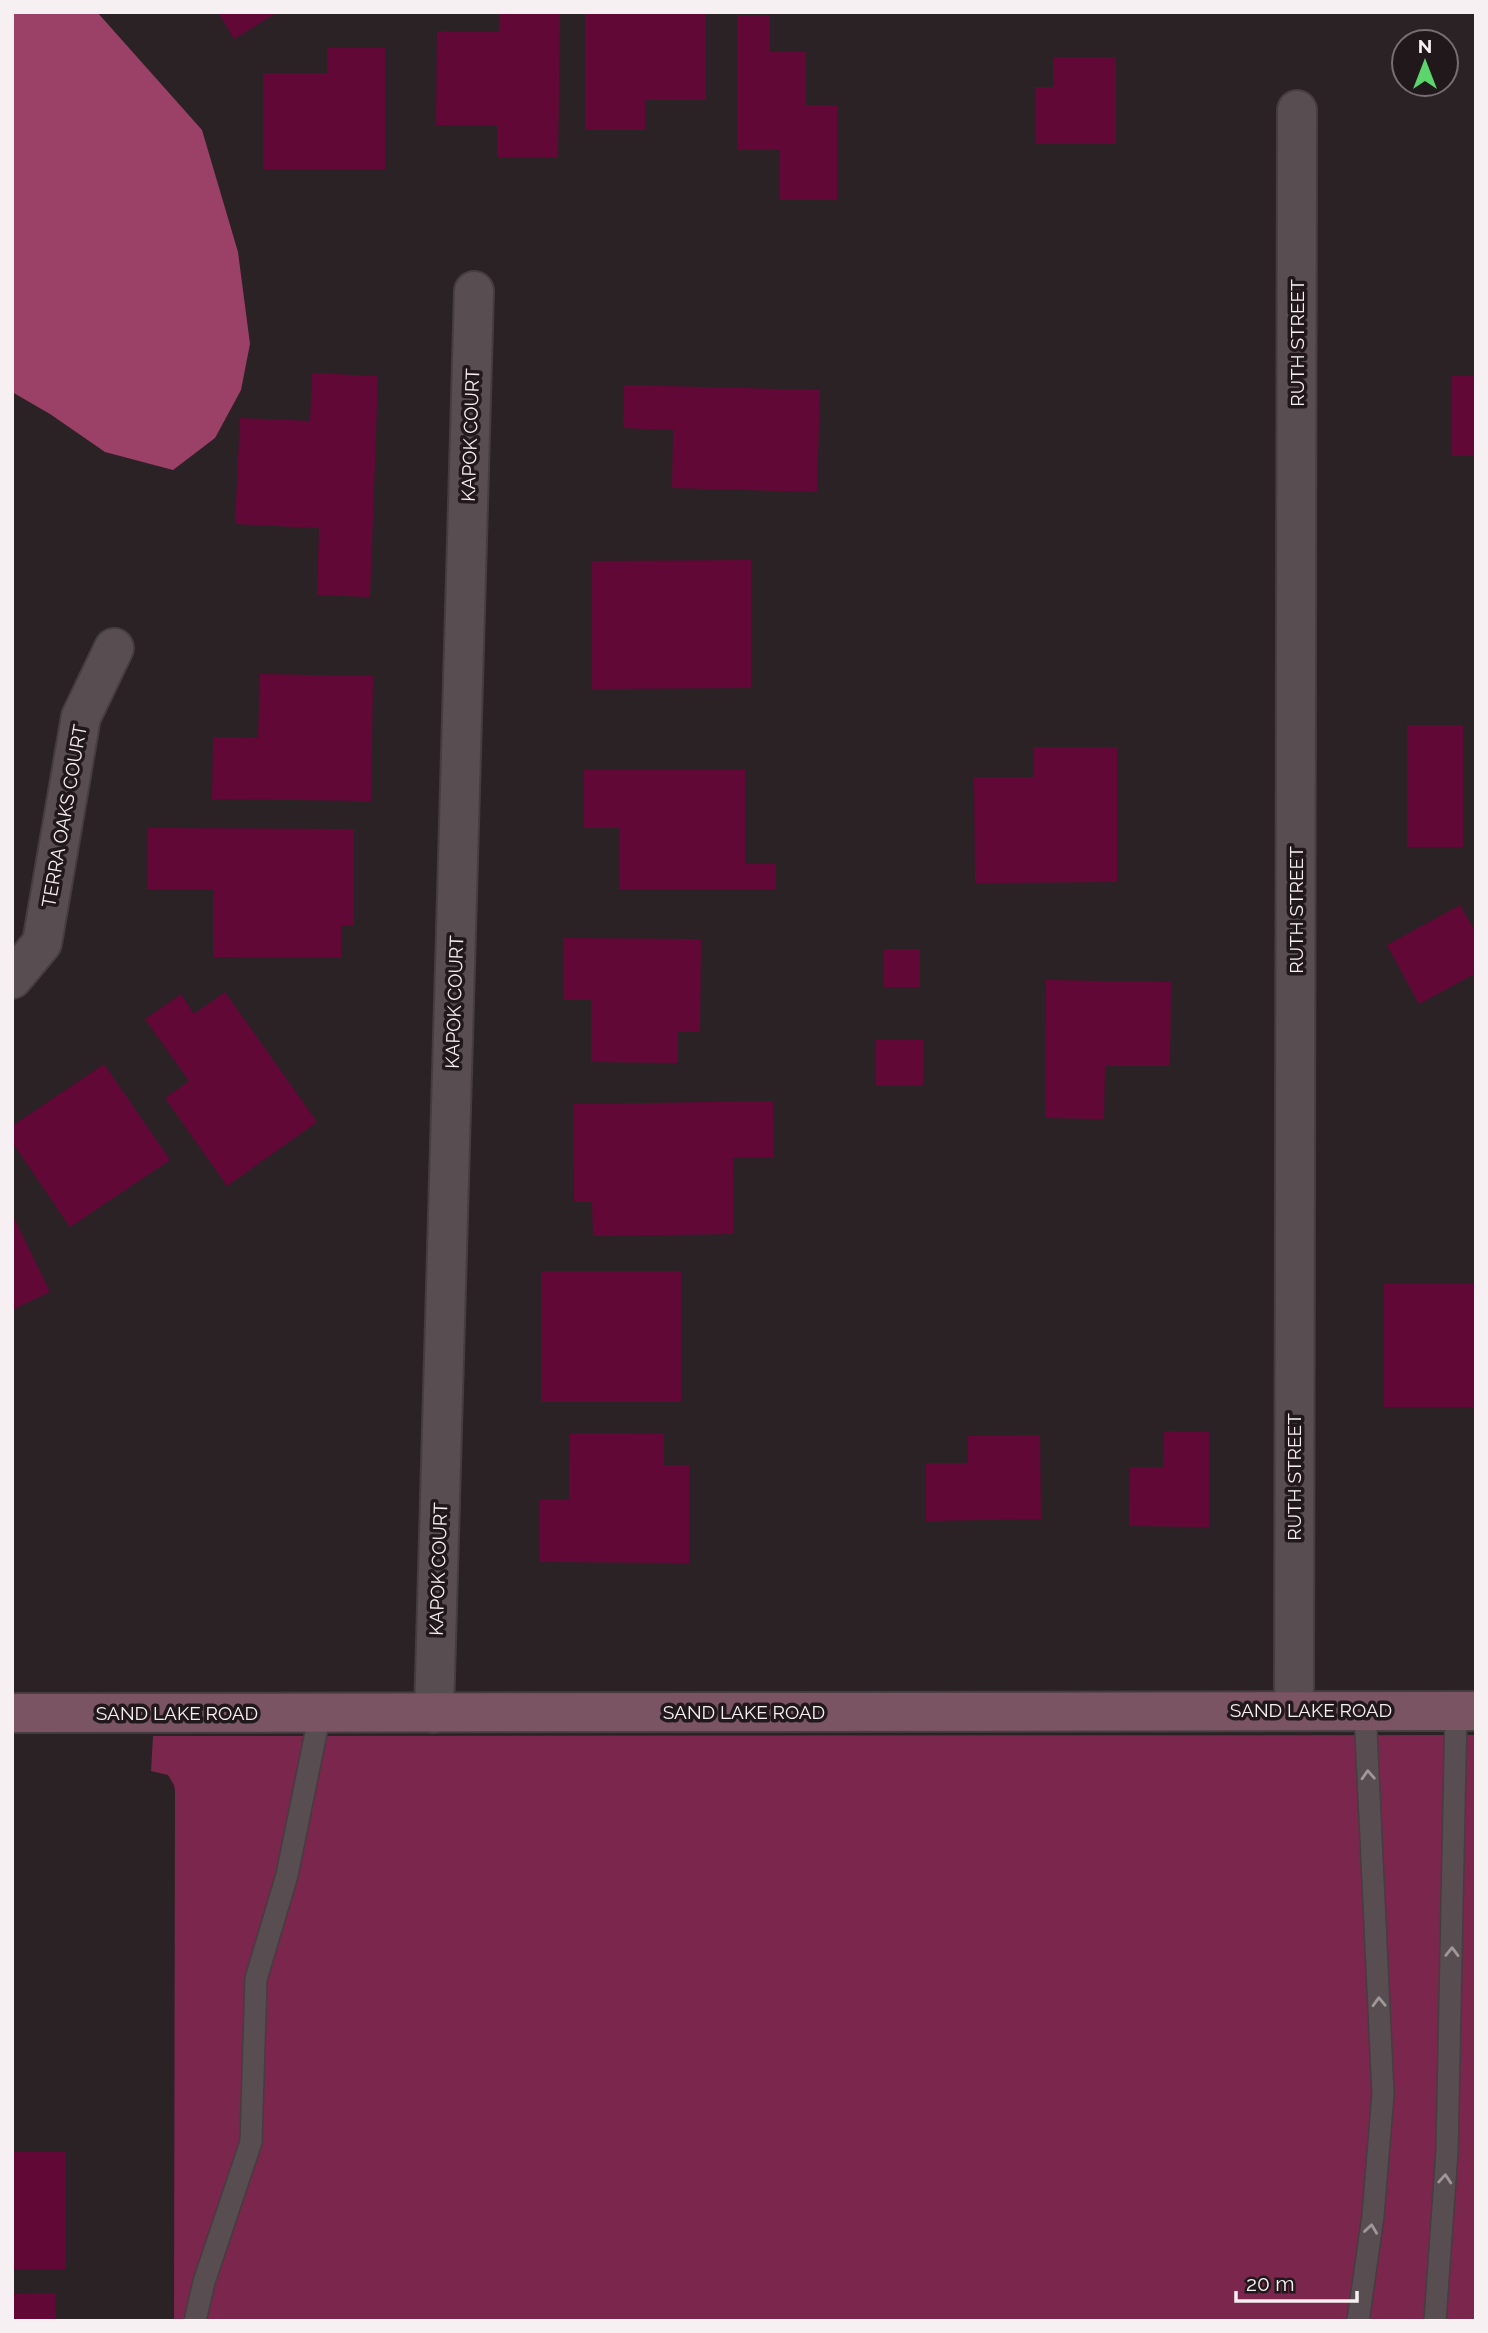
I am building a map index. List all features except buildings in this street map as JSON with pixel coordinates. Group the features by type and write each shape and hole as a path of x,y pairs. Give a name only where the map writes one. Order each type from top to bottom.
{"street":[{"name":"RUTH STREET","path":"1294,1710 1297,110"},
{"name":"KAPOK COURT","path":"434,1713 474,291"},
{"name":"TERRA OAKS COURT","path":"12,979 43,943 81,717 114,648"},
{"name":"SAND LAKE ROAD","path":"12,1713 1466,1711"}],"lane":[{"path":"1358,2321 1373,2216 1383,2094 1364,1710"},
{"path":"1435,2321 1447,2151 1466,1711"},
{"path":"195,2321 204,2283 251,2142 256,1979 287,1875 320,1713"}],"shaded area":[{"path":"12,12 97,12 202,130 238,252 250,344 241,390 215,438 173,470 105,452 50,414 12,392"},
{"path":"1476,1735 1476,2321 174,2321 175,1791 168,1775 151,1771 153,1736"}]}
